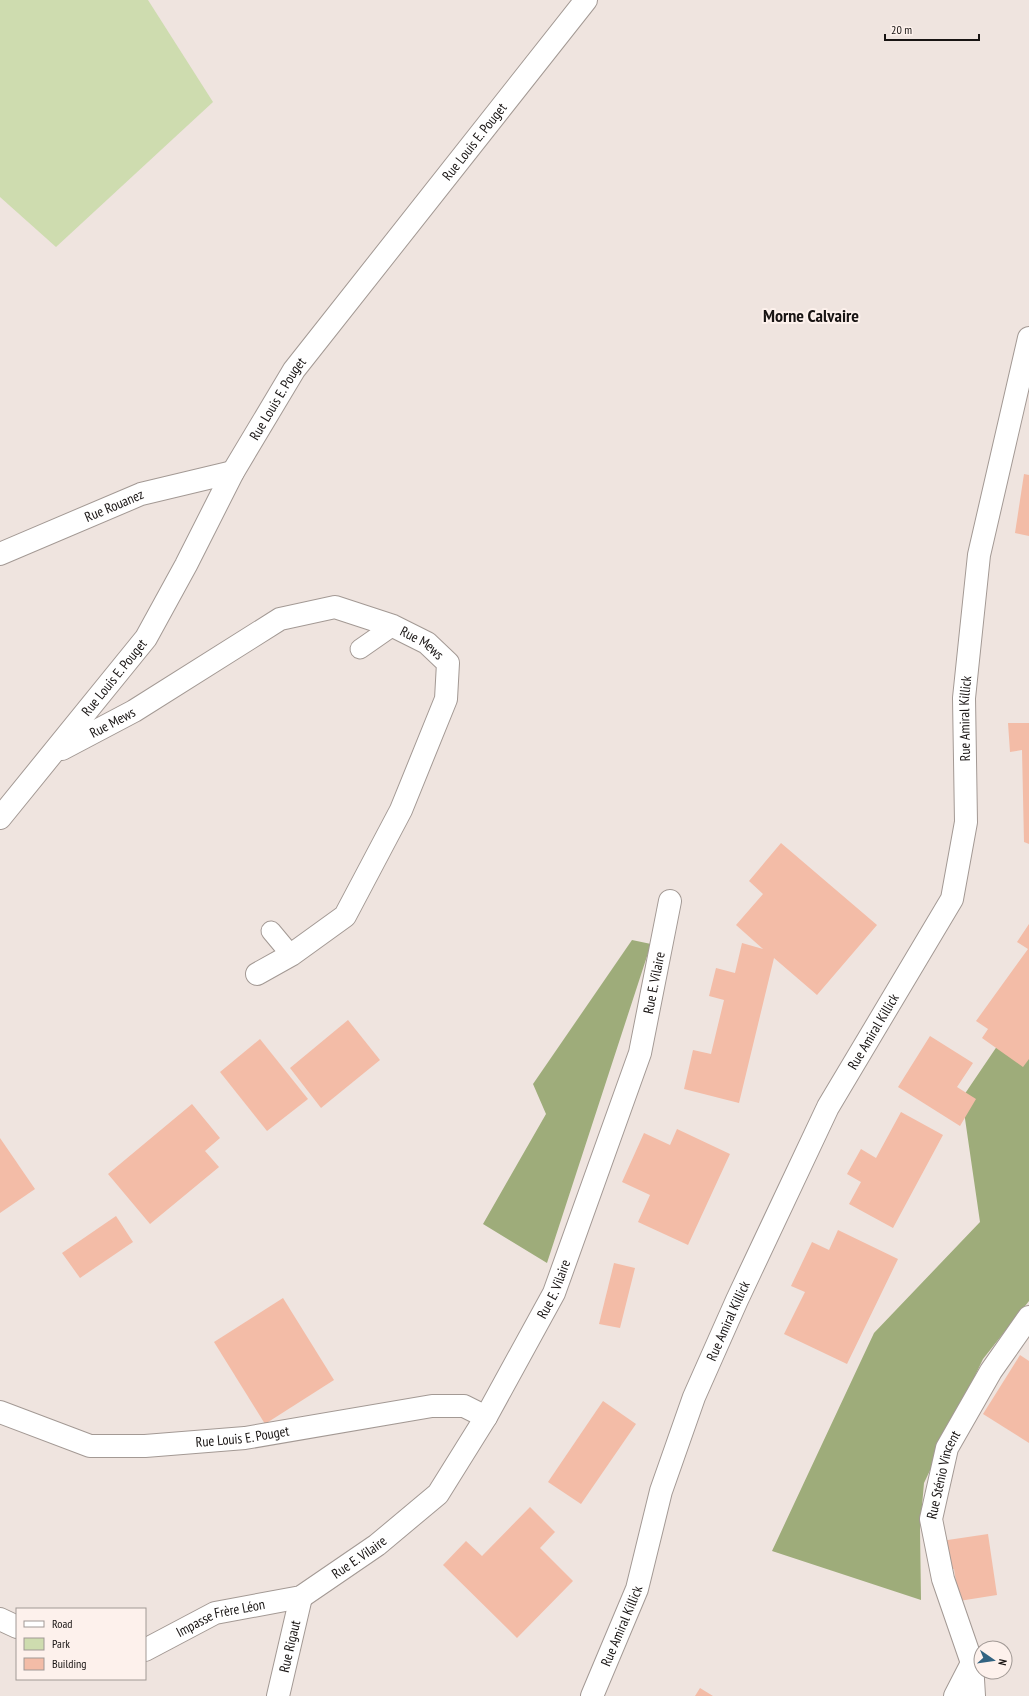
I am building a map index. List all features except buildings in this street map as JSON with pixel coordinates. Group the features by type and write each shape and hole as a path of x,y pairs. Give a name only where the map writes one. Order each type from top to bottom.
{"street":[{"name":"Rue Louis E. Pouget","path":"0,818 146,638 186,565 233,472 294,370 586,0"},
{"name":"Rue Amiral Killick","path":"592,1696 637,1590 661,1491 694,1397 737,1300 828,1107 952,898 966,822 964,698 978,555 1029,338"},
{"name":"Rue Rouanez","path":"0,554 141,494 233,472"},
{"name":"Rue Mews","path":"54,753 134,711 280,619 335,606 393,626 427,642 448,663 446,699 401,810 344,916 291,955 257,974"},
{"name":"Rue E. Vilaire","path":"301,1597 377,1545 438,1494 486,1417 554,1293 640,1053 670,901"},
{"name":"Rue Sténio Vincent","path":"974,1696 972,1663 943,1579 931,1519 947,1448 991,1371 1029,1317"},
{"name":"Rue Louis E. Pouget","path":"0,1412 90,1446 145,1446 245,1438 432,1406 464,1406 486,1417"},
{"name":"Impasse Frère Léon","path":"146,1649 215,1613 301,1597"},
{"name":"Rue Rigaut","path":"278,1696 301,1597"},
{"path":"0,1620 16,1628"},
{"path":"955,1696 972,1663"}],"lane":[{"path":"360,649 393,626"},
{"path":"271,931 291,955"}],"green space":[{"path":"0,0 148,0 213,102 56,247 0,197"},
{"path":"632,940 651,944 547,1263 483,1224 546,1114 533,1084"},
{"path":"1029,999 1029,1301 983,1359 924,1483 920,1529 921,1600 772,1551 874,1333 980,1222 962,1098"}],"district":[{"name":"Morne Calvaire","path":"811,316"}]}
